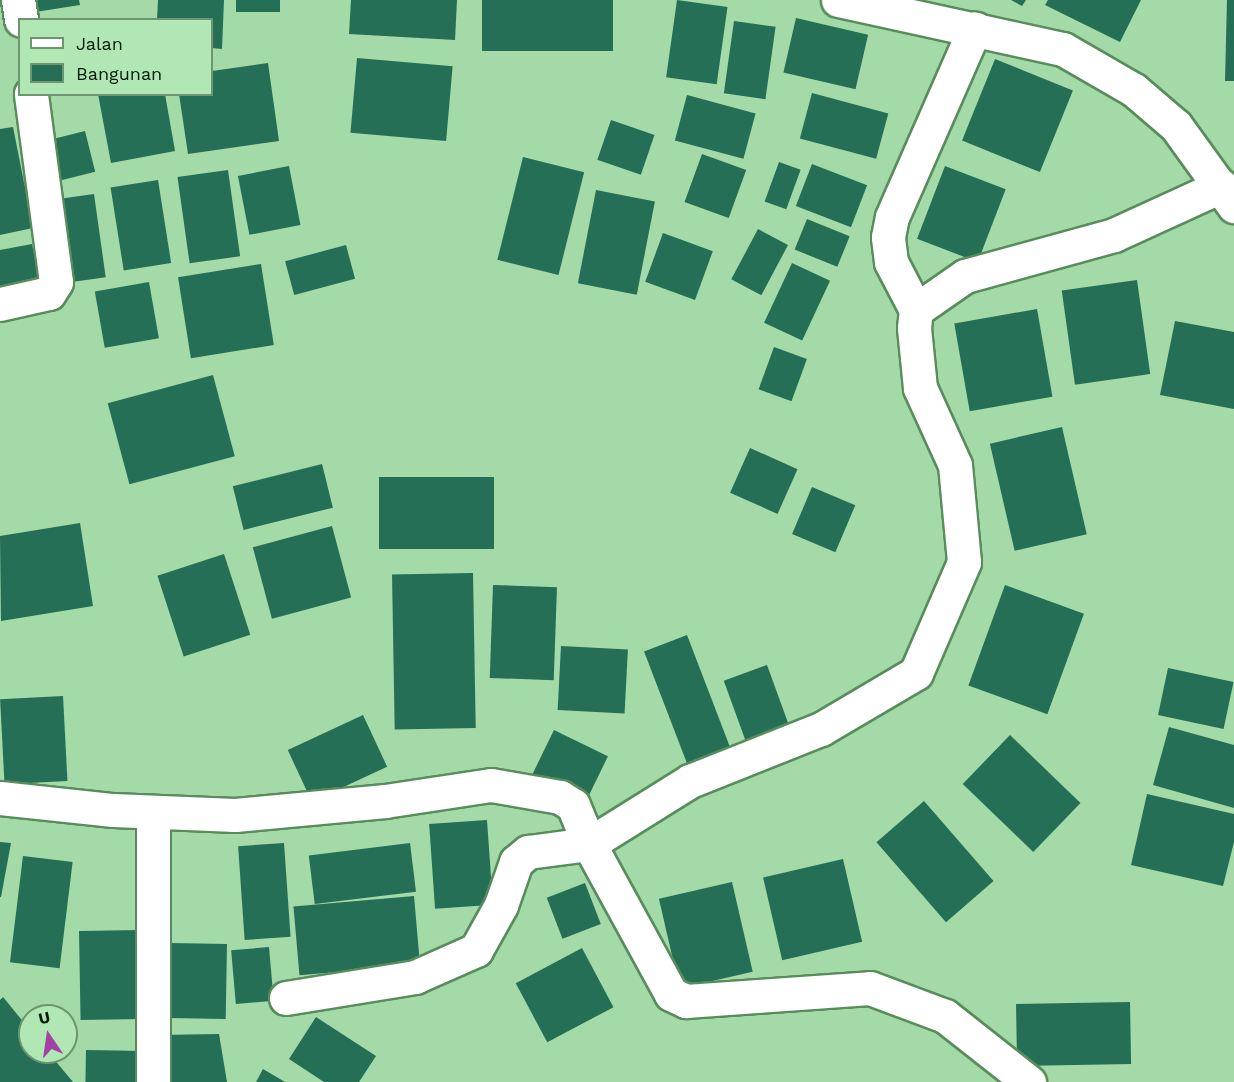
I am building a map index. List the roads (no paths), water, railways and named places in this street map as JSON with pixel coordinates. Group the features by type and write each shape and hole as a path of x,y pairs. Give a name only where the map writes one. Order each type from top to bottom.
{"street":[{"path":"18,0 21,18"},
{"path":"848,1 1063,49 1134,90 1176,126 1228,196 1114,235 965,276 916,310"},
{"path":"286,998 415,977 476,950 501,905 516,862 528,852 589,844 690,782 821,729 916,673 964,562 955,465 920,388 914,328 916,310 891,262 888,237 892,217 975,28"},
{"path":"0,304 49,293 56,282 31,96"},
{"path":"0,798 153,812 236,815 385,801 491,785 560,797 573,805 589,844 671,994 687,1001 870,988 945,1016 1029,1082"},
{"path":"153,812 153,1082"}]}
